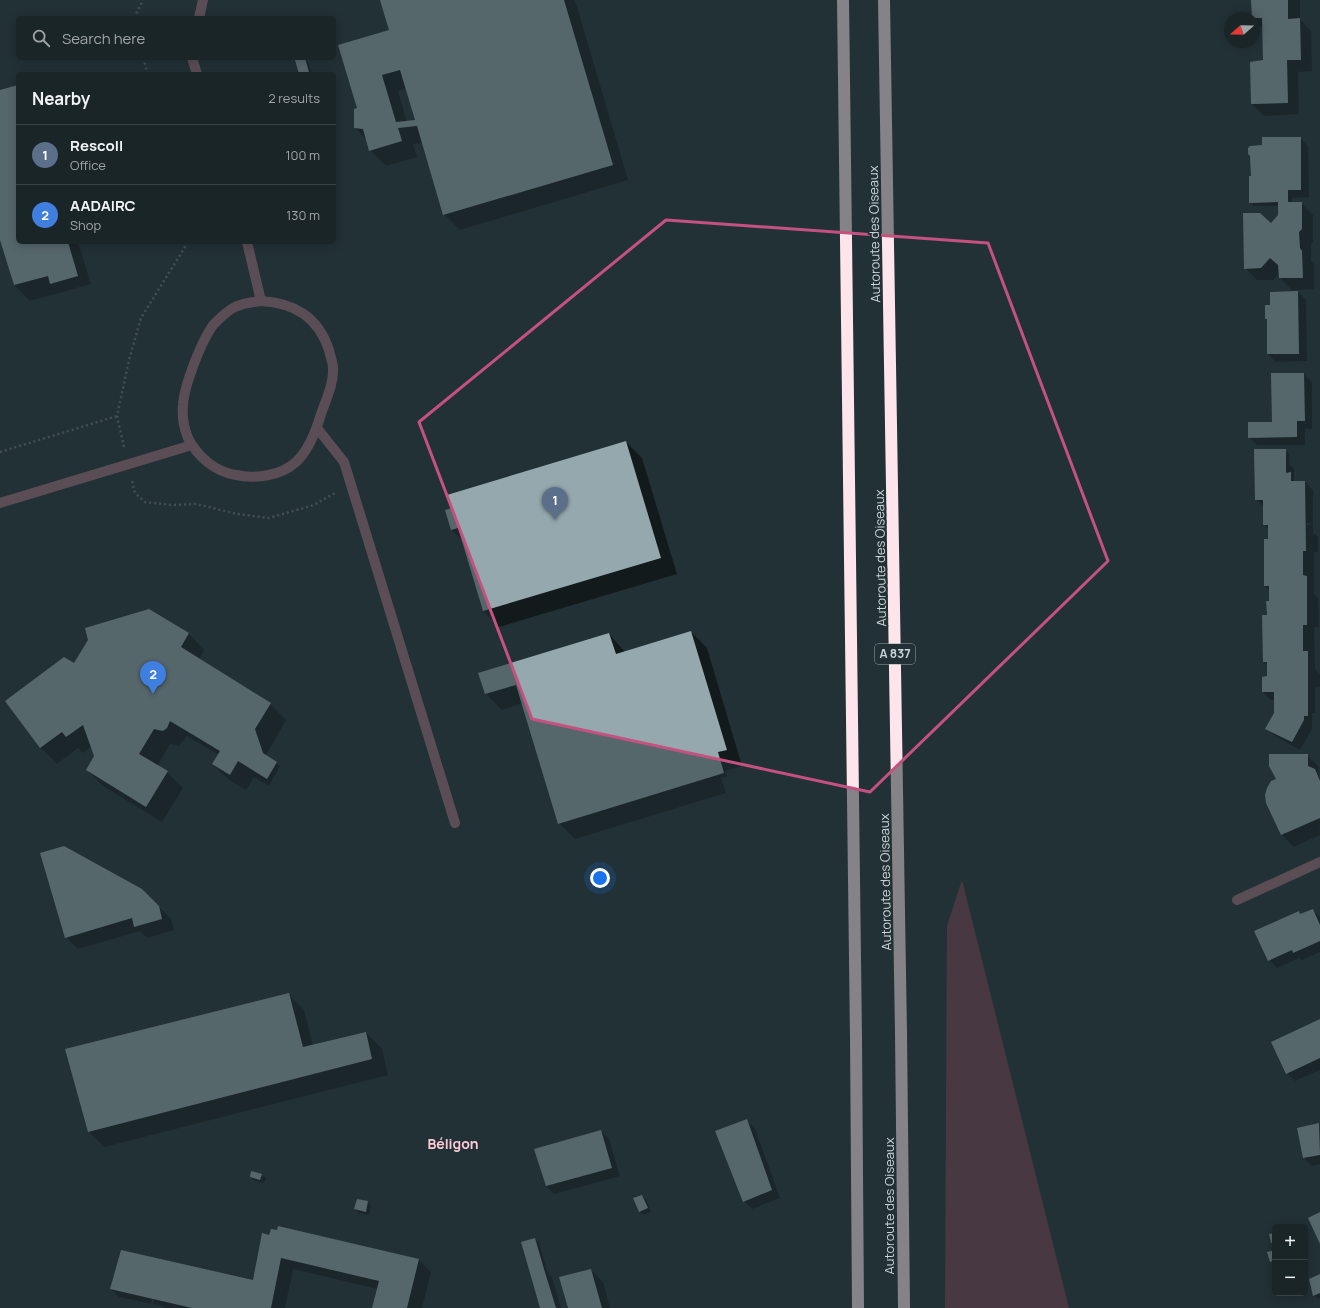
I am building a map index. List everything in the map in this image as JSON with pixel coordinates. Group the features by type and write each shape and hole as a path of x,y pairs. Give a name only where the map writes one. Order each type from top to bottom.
{"highway":[{"path":"843,0 858,1308"},
{"name":"Autoroute des Oiseaux","path":"884,0 901,1025 904,1308"}],"street":[{"path":"199,16 203,0"},
{"path":"192,60 196,72"},
{"path":"247,244 261,301"},
{"path":"261,301 287,304 310,318 320,331 326,341 333,368 332,379 317,428 307,449 296,462 283,470 261,476 244,477 228,474 212,466 192,445 184,425 183,406 188,381 199,352 214,325 234,307 261,301"},
{"path":"317,428 344,462 455,823"},
{"path":"0,503 192,445"},
{"path":"1237,900 1320,862"}],"path":[{"path":"135,16 143,0"},
{"path":"144,60 147,72"},
{"path":"186,244 142,318 129,360 117,416 135,493 145,502 172,505 196,504 237,514 269,518 314,505 336,493 346,471"},
{"path":"0,452 117,416"}],"highlighted area":[{"path":"666,220 988,243 1108,561 870,792 532,719 419,422"}],"shaded area":[{"path":"962,880 1069,1308 945,1308 947,926"}],"building":[{"path":"380,0 564,0 613,165 443,215 417,126 398,128 402,141 369,151 363,129 354,128 354,109 357,108 338,45 389,30","holes":["400,70 415,120 396,122 382,75"]},
{"path":"1251,0 1288,0 1288,19 1300,18 1301,60 1287,60 1288,103 1251,104 1250,62 1263,60 1262,18 1260,18 1260,12 1252,12"},
{"path":"295,60 306,60 309,72 298,72"},
{"path":"16,86 16,244 69,244 78,276 50,284 48,276 14,285 0,240 0,90"},
{"path":"1262,137 1301,137 1301,190 1288,190 1288,202 1302,202 1302,229 1299,232 1300,248 1302,251 1303,278 1279,278 1278,265 1270,258 1261,268 1244,269 1243,213 1260,213 1271,223 1278,215 1278,202 1249,203 1249,176 1251,176 1248,148 1250,146 1262,145"},
{"path":"1298,291 1299,354 1267,354 1267,319 1265,319 1265,305 1270,305 1270,292"},
{"path":"1271,373 1304,373 1305,421 1297,421 1297,437 1248,438 1248,422 1272,422"},
{"path":"626,441 661,558 483,611 458,528 451,530 445,510 452,508 447,495"},
{"path":"1254,449 1286,449 1286,473 1291,472 1291,481 1305,481 1306,551 1303,551 1303,575 1307,576 1307,625 1303,625 1303,651 1308,651 1308,716 1304,716 1304,720 1292,742 1265,729 1274,713 1274,692 1262,692 1262,677 1267,676 1267,662 1263,662 1262,615 1267,615 1266,601 1269,601 1269,586 1264,586 1264,539 1268,539 1268,525 1263,525 1263,500 1255,500"},
{"path":"149,609 189,633 181,647 271,703 255,729 263,753 277,762 267,779 238,761 230,775 212,764 220,751 170,721 167,728 163,731 154,729 139,754 168,771 146,807 86,770 94,756 83,725 66,737 62,732 40,748 5,701 64,657 74,663 88,640 85,628"},
{"path":"691,631 727,750 718,752 724,773 558,824 516,685 485,694 478,673 609,633 616,654"},
{"path":"1269,754 1308,754 1308,766 1315,769 1320,781 1320,818 1281,835 1266,803 1265,795 1267,788 1271,781 1276,779 1269,766"},
{"path":"64,846 142,889 159,906 162,919 134,927 132,918 65,938 40,853"},
{"path":"1313,909 1320,925 1320,941 1293,953 1292,950 1268,961 1254,931 1299,911 1300,914"},
{"path":"289,993 303,1047 366,1032 372,1059 88,1132 65,1049"},
{"path":"1320,1019 1320,1058 1286,1074 1271,1042"},
{"path":"747,1119 772,1190 743,1202 715,1131"},
{"path":"1319,1123 1320,1155 1303,1158 1297,1128"},
{"path":"601,1130 612,1168 546,1186 534,1149"},
{"path":"251,1171 262,1174 260,1180 250,1177"},
{"path":"642,1195 648,1208 639,1212 633,1198"},
{"path":"357,1199 368,1201 366,1212 354,1209"},
{"path":"1320,1212 1320,1244 1308,1218"},
{"path":"278,1226 419,1259 407,1308 372,1308 379,1281 281,1258 271,1308 192,1308 110,1289 121,1250 253,1280 262,1233 269,1235 271,1229 277,1230"},
{"path":"1269,1234 1272,1234 1272,1243 1271,1243"},
{"path":"535,1238 556,1308 540,1308 521,1242"},
{"path":"1272,1251 1272,1261 1270,1262 1267,1252"},
{"path":"591,1269 602,1308 568,1308 559,1277"},
{"path":"1320,1274 1320,1293 1313,1296 1309,1279"}],"place":[{"name":"Rescoll","path":"555,520"},
{"name":"AADAIRC","path":"153,694"}],"district":[{"name":"Béligon","path":"453,1144"}]}
